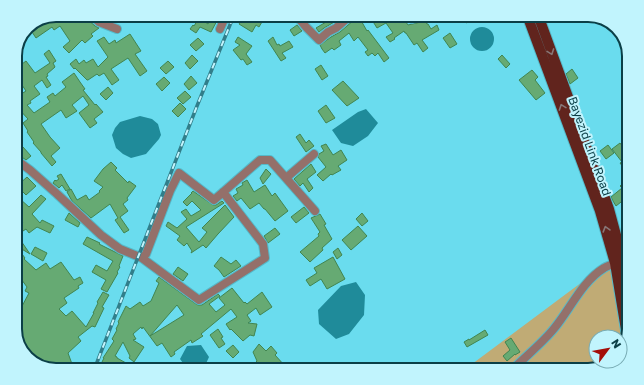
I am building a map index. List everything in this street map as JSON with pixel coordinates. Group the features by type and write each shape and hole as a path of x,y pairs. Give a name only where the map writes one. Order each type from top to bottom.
{"main road":[{"name":"Bayezid Link Road","path":"530,22 600,211 615,263 622,306"},
{"name":"Bayezid Link Road","path":"541,22 609,209 622,257"}],"street":[{"path":"99,22 117,29"},
{"path":"220,29 223,22"},
{"path":"302,22 319,40 343,22"},
{"path":"286,178 314,154"},
{"path":"142,258 146,254 170,191 179,173 214,200 260,160 270,160 315,211"},
{"path":"22,164 57,194 100,235 120,249 142,258 199,300 265,258 263,244 223,192"},
{"path":"519,363 552,331 585,285 606,266 615,263"}],"shaded area":[{"path":"622,252 622,329 588,329 588,363 473,363"}],"water":[{"path":"482,27 490,31 494,39 490,47 482,51 474,47 470,39 474,31"},
{"path":"366,109 378,123 368,136 353,146 341,143 332,130 358,112"},
{"path":"140,116 152,119 158,124 161,135 146,154 131,158 116,148 112,135 120,122"},
{"path":"356,282 365,295 364,315 349,334 336,339 319,324 318,310 341,286"},
{"path":"201,345 209,357 206,363 183,363 180,359 187,346"}],"building":[{"path":"90,22 99,28 91,34 93,36 85,43 82,40 69,53 63,47 70,41 60,26 54,30 52,27 36,38 32,32 49,23"},
{"path":"196,22 205,22 208,24 209,22 216,22 211,32 200,27 196,33 190,29"},
{"path":"240,22 262,22 259,27 256,25 252,32 239,24"},
{"path":"326,22 334,22 319,32 316,28"},
{"path":"352,22 362,22 367,31 368,30 389,58 384,62 378,53 375,56 372,53 368,56 365,52 368,50 358,37 354,41 349,33 339,41 341,45 334,50 332,48 325,53 320,45 340,32"},
{"path":"373,22 406,22 408,25 426,22 431,29 437,25 439,30 422,40 428,48 423,52 417,43 414,45 404,31 390,42 386,37 393,33 386,23 377,28"},
{"path":"297,25 302,31 294,36 290,30"},
{"path":"450,33 457,44 450,48 443,38"},
{"path":"130,34 141,51 135,54 147,71 140,76 128,58 111,69 119,80 112,85 104,73 99,76 97,74 87,80 70,64 76,59 79,64 84,60 86,63 93,59 98,67 108,57 97,41 104,37 109,44 115,40 116,43"},
{"path":"238,37 252,46 246,54 252,62 247,65 233,50 240,45 235,42"},
{"path":"273,37 277,45 279,44 280,46 289,41 293,47 282,53 286,58 281,61 268,41"},
{"path":"198,38 204,44 196,51 190,45"},
{"path":"49,50 56,61 53,63 55,67 47,74 48,76 46,77 51,85 47,88 42,80 34,86 40,94 27,105 34,113 50,102 47,97 53,93 55,96 66,87 62,82 74,73 85,89 83,90 95,105 96,104 103,112 94,119 97,123 90,128 79,113 89,105 83,96 72,105 77,111 66,118 61,110 41,124 60,148 51,156 56,162 52,166 33,143 34,142 23,123 28,119 22,112 22,94 26,91 22,85 22,64 26,61 35,73 50,63 44,54"},
{"path":"192,55 198,61 190,69 185,63"},
{"path":"502,55 510,64 506,68 498,59"},
{"path":"168,61 174,67 166,74 160,68"},
{"path":"321,65 328,76 322,80 315,69"},
{"path":"572,69 578,78 570,84 566,74"},
{"path":"532,70 538,77 535,80 545,93 536,100 519,80"},
{"path":"191,76 197,83 189,90 184,84"},
{"path":"164,77 170,83 162,91 156,84"},
{"path":"343,81 359,98 347,106 332,90"},
{"path":"108,87 113,93 106,100 100,94"},
{"path":"185,91 191,97 183,104 177,98"},
{"path":"180,103 186,109 178,117 172,111"},
{"path":"326,105 335,118 326,123 318,111"},
{"path":"300,134 306,143 309,140 314,146 306,152 296,137"},
{"path":"620,143 622,146 622,162 612,149"},
{"path":"326,144 333,155 341,150 347,160 338,166 341,170 332,175 331,174 323,181 317,175 326,167 318,157 319,154 324,151 321,146"},
{"path":"608,145 614,153 606,159 600,151"},
{"path":"23,147 31,156 26,160 22,157"},
{"path":"111,162 117,168 115,170 128,183 129,181 136,186 127,198 128,200 123,204 128,211 120,217 129,230 124,233 115,220 118,218 110,204 91,218 72,201 67,192 71,189 77,200 86,195 89,200 100,192 99,191 103,187 94,181 103,169"},
{"path":"311,164 316,172 307,179 313,188 309,192 303,183 300,186 294,179"},
{"path":"266,169 271,174 263,184 260,178"},
{"path":"61,174 70,189 66,191 62,185 59,188 53,183 55,180 56,181 59,179 57,176"},
{"path":"27,177 36,186 26,195 22,191 22,182"},
{"path":"247,180 254,192 265,185 272,196 275,193 288,211 275,221 259,203 250,209 241,198 237,201 233,196 238,193 236,189 243,185 242,183"},
{"path":"622,188 622,205 621,202 616,206 611,197"},
{"path":"193,191 213,205 216,205 222,201 224,203 186,227 199,242 207,232 202,228 225,205 234,217 206,248 203,245 191,253 192,251 187,243 184,246 177,240 180,236 166,226 168,222 177,228 187,219 181,212 186,209 191,216 201,210 192,201 187,206 183,202"},
{"path":"41,195 46,199 32,214 40,223 42,220 54,226 50,233 37,227 29,233 26,229 22,232 22,201 29,207"},
{"path":"304,207 309,213 296,223 291,217"},
{"path":"69,213 80,223 78,227 65,220"},
{"path":"362,213 368,221 362,226 356,219"},
{"path":"320,214 332,239 310,262 300,252 319,236 318,234 320,232 311,218"},
{"path":"358,226 367,236 351,250 342,240"},
{"path":"275,228 280,234 268,243 264,236"},
{"path":"87,237 123,256 117,272 118,273 107,292 101,289 106,280 92,272 96,265 107,271 113,261 83,244"},
{"path":"22,242 30,254 22,249"},
{"path":"35,247 47,253 43,261 31,254"},
{"path":"338,248 342,255 337,259 333,252"},
{"path":"22,254 25,258 24,259 36,270 46,263 50,269 61,262 74,280 80,277 83,283 78,286 79,288 64,298 67,303 59,309 66,316 72,311 86,327 103,292 109,295 102,307 104,308 95,327 92,326 78,337 81,341 68,353 72,363 47,362 32,353 27,346 23,338 22,331 22,306 29,293 25,291 27,287 22,280"},
{"path":"221,257 231,264 236,260 241,266 224,277 214,266"},
{"path":"333,257 345,279 327,289 321,279 310,286 306,280 317,273 314,268"},
{"path":"178,267 188,274 183,281 173,274"},
{"path":"159,277 198,305 202,305 218,294 220,296 209,304 216,312 225,305 219,298 232,288 244,303 245,302 247,304 262,292 272,307 260,315 256,308 247,315 251,321 248,323 257,324 254,336 250,335 243,341 231,329 230,330 226,324 237,317 231,309 201,334 203,336 192,343 191,340 174,352 175,354 171,357 162,343 157,346 143,327 142,329 141,327 133,334 136,339 133,340 144,347 134,362 129,358 130,356 123,342 115,356 126,363 102,363 114,341 112,339 126,306 130,309 140,302 143,306 151,301 159,283 156,281","holes":["177,305 184,315 150,336"]},
{"path":"218,329 225,344 219,348 210,335"},
{"path":"485,330 488,335 467,347 464,342"},
{"path":"511,338 520,352 515,354 507,361 503,356 510,350 505,342"},
{"path":"259,344 266,351 271,346 277,353 275,355 282,363 255,363 257,361 253,352"},
{"path":"233,345 239,352 233,358 226,351"}],"railway":[{"path":"97,363 231,22"}]}
